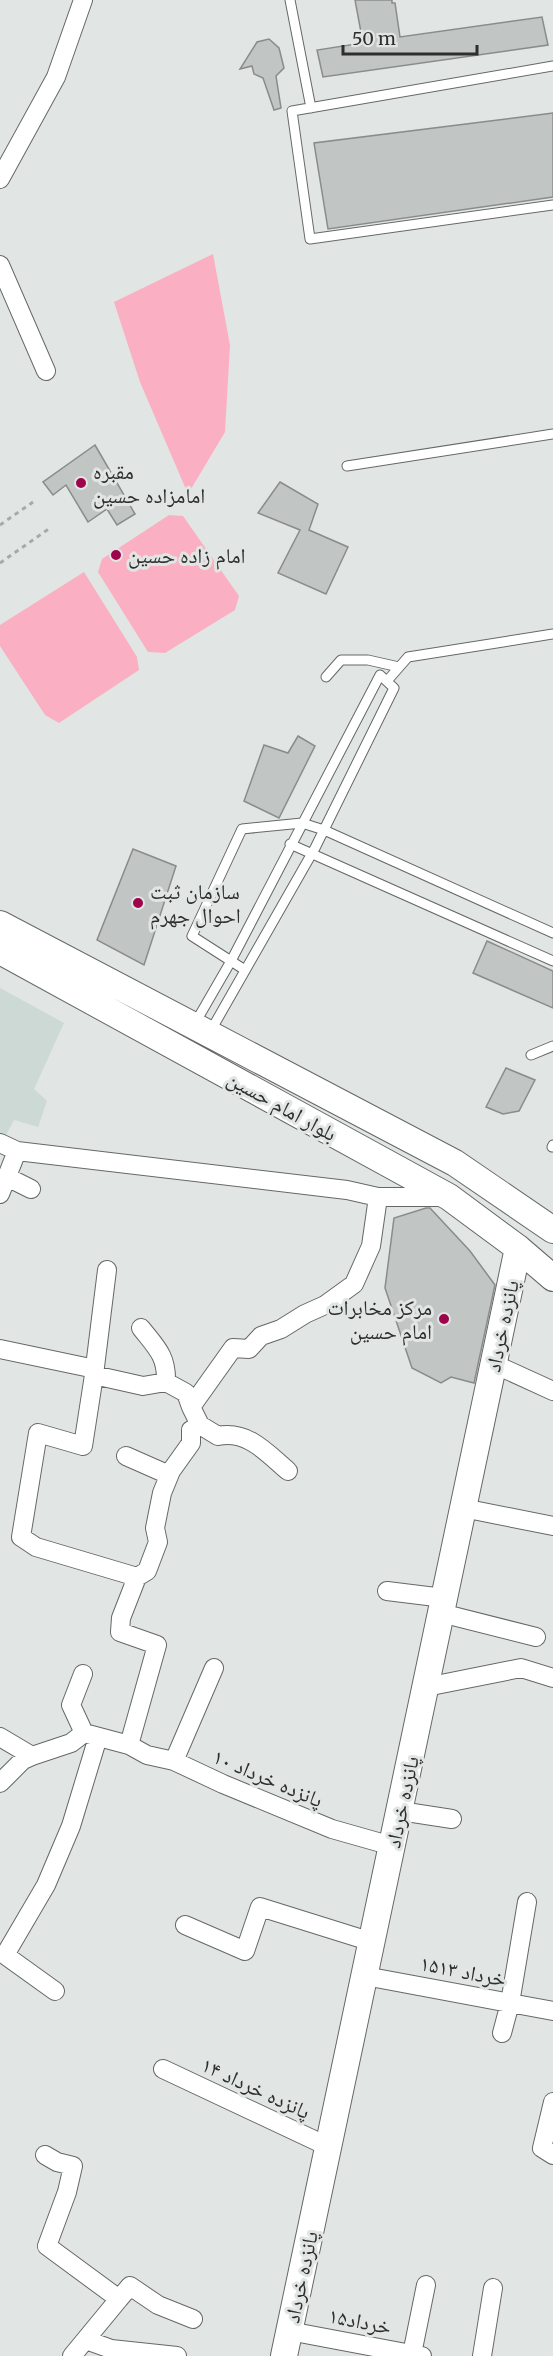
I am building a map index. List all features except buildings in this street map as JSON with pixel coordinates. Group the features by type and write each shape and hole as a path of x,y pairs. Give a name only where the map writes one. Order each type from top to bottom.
{"main road":[{"name":"بلوار امام حسین","path":"3,929 455,1163 553,1230"},
{"name":"بلوار امام حسین","path":"3,929 449,1197 518,1248 553,1278"},
{"name":"پانزده خرداد","path":"284,2356 518,1248"}],"street":[{"path":"0,179 56,77 83,0"},
{"path":"0,265 46,371"},
{"path":"0,1143 17,1151 346,1190 378,1197 449,1197"},
{"path":"17,1151 3,1186 31,1189"},
{"path":"191,1407 233,1348 249,1349 261,1336 281,1329 324,1305 354,1284 370,1246 378,1197"},
{"path":"107,1270 82,1446 38,1433 21,1537 36,1546 137,1577"},
{"path":"141,1328 162,1354 166,1366 166,1382"},
{"path":"0,1349 143,1386 166,1382 186,1393 200,1425 218,1436 230,1433 244,1437 288,1471"},
{"path":"494,1364 553,1391"},
{"path":"129,1745 157,1645 120,1632 121,1618 137,1577 147,1571 158,1542 155,1528 162,1493 170,1475 190,1443 191,1430 200,1425"},
{"path":"126,1456 170,1475"},
{"path":"463,1508 553,1526"},
{"path":"387,1591 443,1606 536,1637"},
{"path":"174,1761 214,1668"},
{"path":"426,1687 521,1668 553,1678"},
{"path":"56,1991 5,1955 46,1885 72,1826 91,1735 71,1704 83,1674"},
{"path":"0,1782 23,1760 91,1735"},
{"name":"پانزده خرداد ۱۰","path":"91,1735 129,1745 147,1755 174,1761 332,1829 392,1846"},
{"path":"0,1737 32,1756"},
{"path":"400,1811 452,1819"},
{"path":"502,2033 510,2003 527,1902"},
{"path":"185,1925 245,1951 260,1907 372,1942"},
{"name":"۱۵خرداد ۱۳","path":"365,1976 553,2011"},
{"name":"پانزده خرداد ۱۴","path":"163,2070 329,2147"},
{"path":"552,2111 542,2148 553,2155"},
{"path":"45,2155 57,2162 73,2166 67,2192 47,2246 119,2299"},
{"path":"417,2355 426,2285"},
{"path":"72,2356 130,2286 158,2305 193,2319"},
{"path":"482,2356 493,2288"},
{"name":"۱۵خرداد","path":"289,2331 417,2355"},
{"path":"86,2340 111,2349 177,2356"}],"lane":[{"path":"290,0 311,108"},
{"path":"553,66 292,111 310,239 553,205"},
{"path":"347,466 553,434"},
{"path":"387,681 408,657 553,634"},
{"path":"326,677 341,660 368,660 399,667"},
{"path":"380,675 394,688 324,830 245,970 202,1030 231,961 380,675"},
{"path":"245,970 192,936 242,829 302,823 324,830 553,933"},
{"path":"290,844 553,961"},
{"path":"531,1055 553,1046"}],"path":[{"path":"0,525 33,502"},
{"path":"0,563 50,528"}],"shaded area":[{"path":"213,254 230,345 225,432 188,494 140,382 114,302"},
{"path":"169,515 183,516 239,596 235,610 165,653 148,652 98,572 102,559"},
{"path":"84,572 137,657 139,670 59,723 45,715 0,646 0,625"},
{"path":"0,988 64,1023 34,1089 47,1101 38,1127 14,1120 4,1139 0,1137"}],"place":[{"name":"مقبره امامزاده حسین","path":"81,483"},
{"name":"امام زاده حسین","path":"116,555"},
{"name":"سازمان ثبت احوال جهرم","path":"138,903"},
{"name":"مرکز مخابرات امام حسین","path":"444,1319"}]}
